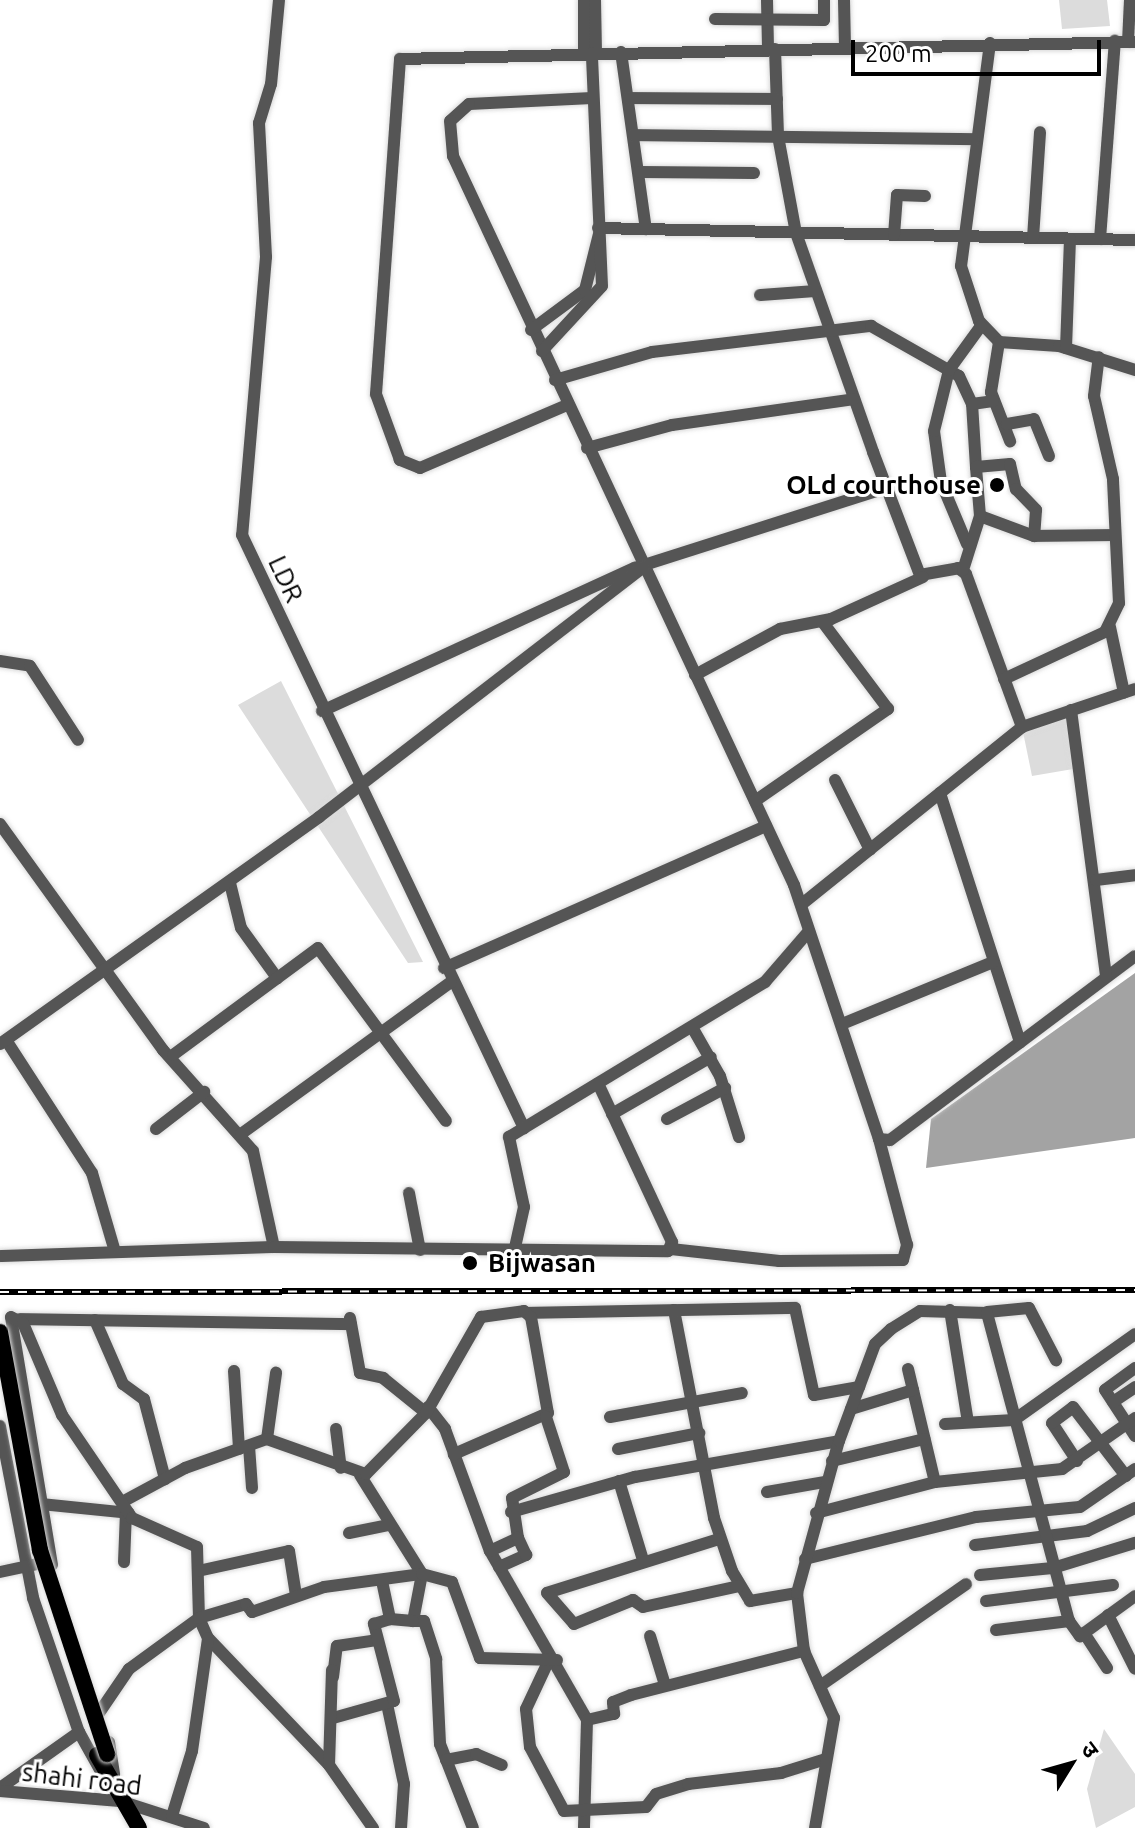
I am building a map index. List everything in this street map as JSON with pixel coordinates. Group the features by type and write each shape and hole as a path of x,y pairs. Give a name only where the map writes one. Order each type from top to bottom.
{"main road":[{"path":"7,1322 40,1550 102,1755"},
{"path":"0,1382 30,1552 110,1779 120,1801 139,1828"}],"street":[{"name":"LDR","path":"279,0 271,84 259,123 266,249 241,521 322,711 524,1128"},
{"path":"584,0 591,53"},
{"path":"542,351 600,292 591,53 595,0"},
{"path":"767,0 778,136 796,233 886,488 923,577"},
{"path":"715,19 767,17 824,20 824,0"},
{"path":"844,0 845,48"},
{"path":"1100,239 1130,0"},
{"path":"567,405 414,469 400,460 376,394 396,62 621,52 1126,42"},
{"path":"990,43 962,237 962,273 981,326 999,342 1066,348 1135,370"},
{"path":"621,52 646,229"},
{"path":"0,1256 114,1248 274,1247 514,1252 671,1249 779,1261 905,1259 879,1139 802,904 531,330 453,156 450,121 486,100 592,98"},
{"path":"628,98 777,99"},
{"path":"1033,238 1040,132"},
{"path":"633,135 974,139"},
{"path":"639,172 754,173"},
{"path":"894,235 897,195 925,196"},
{"path":"599,231 646,229 1135,240"},
{"path":"531,330 585,290 599,231"},
{"path":"1066,348 1070,239"},
{"path":"760,295 816,291"},
{"path":"967,544 933,449 949,370 981,326"},
{"path":"555,380 652,352 830,329 878,327 962,379 972,404 980,516 967,544 963,570 1022,727"},
{"path":"999,342 991,365 993,401 1007,424 1010,441"},
{"path":"802,904 1022,727 1129,691 1110,627 1120,599 1111,535 1113,479 1094,396 1099,357"},
{"path":"587,448 642,430 854,399"},
{"path":"972,404 993,401"},
{"path":"1007,424 1034,419 1049,456"},
{"path":"976,467 1010,464 1017,491 1036,510 1034,536"},
{"path":"322,711 644,567 886,488"},
{"path":"980,516 1034,536 1111,535"},
{"path":"114,1248 92,1173 3,1042 230,883 644,567"},
{"path":"695,675 780,629 822,621 923,577 963,570"},
{"path":"1120,599 1135,596"},
{"path":"755,801 888,709 822,621"},
{"path":"1004,679 1110,627"},
{"path":"0,661 30,666 78,740"},
{"path":"1071,710 1096,880 1106,977"},
{"path":"835,780 870,850"},
{"path":"940,793 1020,1042"},
{"path":"0,824 106,971 241,1134 263,1173 274,1247"},
{"path":"444,968 766,826"},
{"path":"1096,880 1135,875"},
{"path":"230,883 241,928 277,978"},
{"path":"514,1252 524,1207 507,1141 773,976 809,931"},
{"path":"173,1055 277,978 322,950 383,1030 446,1121"},
{"path":"879,1139 890,1140 1135,956"},
{"path":"842,1024 993,962"},
{"path":"241,1134 451,982"},
{"path":"692,1027 711,1057 725,1088 739,1137"},
{"path":"612,1114 711,1057"},
{"path":"598,1083 671,1249"},
{"path":"667,1119 725,1088"},
{"path":"156,1129 204,1092"},
{"path":"409,1193 420,1250"},
{"path":"360,1475 427,1410 481,1317 528,1313 795,1308 814,1395 859,1387"},
{"path":"815,1828 834,1718 804,1651 797,1593 825,1482 859,1387 882,1336 920,1311 987,1312 1029,1308 1056,1360"},
{"path":"674,1310 719,1539 739,1586 750,1601 797,1593"},
{"path":"950,1310 968,1422"},
{"path":"987,1312 1060,1595 1069,1621 1084,1633 1107,1668"},
{"path":"499,1567 526,1555 511,1512 512,1498 564,1472 546,1417 528,1313"},
{"path":"95,1320 123,1384 144,1399 165,1479"},
{"path":"7,1322 351,1321 360,1373 391,1383 427,1410 454,1454 490,1551 587,1720 584,1828"},
{"path":"7,1322 51,1561 99,1713 110,1779"},
{"path":"7,1322 62,1415 126,1509 124,1562"},
{"path":"945,1424 1014,1420 1135,1334"},
{"path":"1135,1368 1106,1387 1113,1402 1131,1421 1135,1436"},
{"path":"908,1369 935,1482"},
{"path":"234,1371 252,1488"},
{"path":"267,1439 276,1373"},
{"path":"1113,1402 1135,1387"},
{"path":"851,1409 913,1390"},
{"path":"610,1417 742,1393"},
{"path":"805,1559 966,1519 1080,1507 1131,1472 1102,1443 1076,1407 1055,1418 1077,1461"},
{"path":"454,1454 546,1417"},
{"path":"816,1513 935,1482 1028,1473 1077,1461 1131,1421"},
{"path":"0,1426 3,1467 25,1567 79,1732 110,1779"},
{"path":"336,1429 341,1468"},
{"path":"618,1449 699,1433"},
{"path":"126,1509 165,1479 267,1439 285,1440 360,1475 422,1574 413,1621"},
{"path":"832,1461 924,1439"},
{"path":"511,1512 619,1481 703,1463 839,1441"},
{"path":"3,1467 33,1461"},
{"path":"619,1481 643,1560"},
{"path":"767,1492 825,1482"},
{"path":"41,1504 126,1509 194,1542 199,1618 208,1638 329,1765 373,1828"},
{"path":"975,1545 1045,1538 1101,1527 1135,1508"},
{"path":"349,1533 389,1525"},
{"path":"490,1551 518,1538"},
{"path":"719,1539 643,1560 547,1593 574,1624 633,1600 643,1607 739,1586"},
{"path":"980,1575 1053,1568 1135,1543"},
{"path":"198,1571 289,1551 296,1595"},
{"path":"0,1572 51,1561"},
{"path":"99,1713 129,1669 199,1618 246,1604 252,1612 296,1595 422,1574 452,1582 480,1658 553,1660"},
{"path":"382,1581 390,1619"},
{"path":"820,1686 966,1584"},
{"path":"986,1601 1060,1595 1113,1585"},
{"path":"1084,1633 1133,1600"},
{"path":"1108,1615 1135,1669"},
{"path":"333,1718 387,1704 395,1699 374,1624 390,1619 424,1621 436,1659 433,1708 446,1760 473,1828"},
{"path":"996,1630 1069,1621"},
{"path":"650,1636 665,1685"},
{"path":"172,1816 192,1751 208,1638"},
{"path":"329,1765 333,1718 332,1673 337,1646 377,1640"},
{"path":"587,1720 614,1714 615,1700 804,1651"},
{"path":"553,1660 527,1696 529,1744 563,1809 585,1811 646,1807 656,1794 688,1784 781,1773 826,1759"},
{"path":"387,1704 404,1784 401,1828"},
{"path":"0,1790 79,1732"},
{"path":"446,1760 476,1754 502,1765"},
{"name":"shahi road","path":"0,1790 120,1801 204,1828"}],"shaded area":[{"path":"1059,0 1107,0 1110,26 1062,29"},
{"path":"281,681 423,962 408,963 238,705"},
{"path":"1071,710 1079,768 1032,776 1022,727"},
{"path":"1135,973 1135,1138 926,1168 931,1119"},
{"path":"1104,1729 1135,1774 1135,1807 1096,1828 1087,1789"}],"railway":[{"path":"0,1292 1135,1290"}],"place":[{"name":"OLd courthouse","path":"997,485"},
{"name":"Bijwasan","path":"470,1263"}]}
